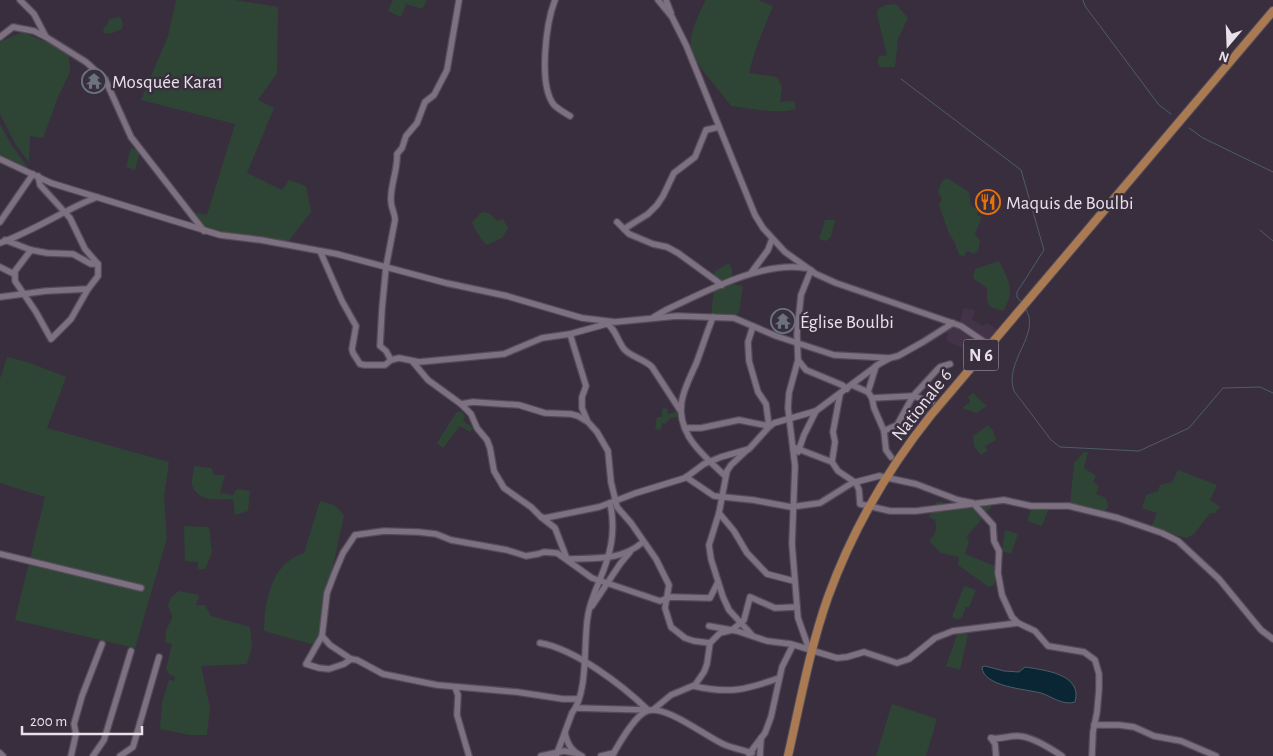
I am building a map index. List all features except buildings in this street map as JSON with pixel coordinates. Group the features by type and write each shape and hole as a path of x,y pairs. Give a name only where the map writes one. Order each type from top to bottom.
{"main road":[{"name":"Nationale 6","path":"788,756 811,649 835,578 869,506 886,478 931,415 1273,11"}],"street":[{"path":"20,0 34,14 46,37"},
{"path":"391,360 386,351 380,346 386,267 396,220 391,202 397,168 397,152 402,148 406,136 418,124 425,102 434,95 447,70 459,0"},
{"path":"554,0 545,44 544,78 550,98 555,106 570,116"},
{"path":"658,0 672,17"},
{"path":"666,0 755,214 772,239 785,252 809,269 836,283 961,326 990,345"},
{"path":"0,37 13,27 34,31 86,62 105,79 131,137 204,231"},
{"path":"624,229 648,214 657,205 674,173 696,157 706,130 719,127"},
{"path":"0,159 51,183 204,231 320,251 446,283 507,296 582,318 615,322"},
{"path":"31,250 14,274 15,281 51,339 71,319 88,289 98,276 98,264 85,249 76,228 40,185 35,175"},
{"path":"0,222 35,175"},
{"path":"2,241 28,232 78,204 98,197"},
{"path":"617,222 635,237 674,251 722,285"},
{"path":"751,273 768,250 772,239"},
{"path":"2,241 47,254 73,254 91,264 98,264"},
{"path":"320,251 342,301 356,326 353,353 360,364 365,365 385,365 391,360 398,358 412,361 448,361 504,354 542,338 570,334 615,322 654,318 713,316 734,318 797,343 834,355 890,358"},
{"path":"0,267 14,274"},
{"path":"654,318 666,310 751,273 793,267 809,269"},
{"path":"809,269 800,295 797,334 798,360 788,404 795,448 792,544 794,581 798,621 811,649"},
{"path":"0,297 46,291 88,289"},
{"path":"713,316 687,382 680,407 685,428 694,443 725,476"},
{"path":"601,320 608,324 626,350 652,367 681,412"},
{"path":"752,636 729,610 721,593 711,558 710,546 723,496 725,476 731,465 770,426 789,418 816,411 876,366 924,342 953,323"},
{"path":"753,326 748,342 749,361 758,392 766,404 770,426"},
{"path":"557,754 572,713 576,708 585,662 588,612 608,558 612,535 612,502 608,451 601,438 588,422 582,408 582,397 586,386 570,334"},
{"path":"798,360 806,370 842,385 868,392 884,431 886,450 891,457"},
{"path":"412,361 428,380 461,404 471,414 477,428 487,440 494,471 504,488 531,507 555,528 567,559"},
{"path":"884,431 897,425 900,416 906,410 913,396 936,371 940,367 950,364"},
{"path":"868,392 876,366"},
{"path":"832,462 836,442 833,432 840,394"},
{"path":"872,398 913,396 932,402"},
{"path":"461,404 473,402 519,405 545,413 572,414 588,422"},
{"path":"795,448 816,411"},
{"path":"685,428 701,428 740,420 770,426"},
{"path":"795,448 832,462 838,471 856,483 860,504 902,512 932,510 944,506 1004,500 1031,506 1069,506 1118,518 1170,536 1178,541 1219,579 1261,630 1273,639"},
{"path":"541,517 552,517 591,509 686,477 704,464 749,449"},
{"path":"686,477 709,494 793,507 820,503 846,486 875,477 916,484 958,500 973,503 993,525 994,541 999,551 998,573 1002,596 1009,613 1018,623 1034,631 1048,646 1084,652 1094,660 1099,674 1099,689 1092,756"},
{"path":"612,502 631,523 656,559 669,585 665,608 671,627 685,638 710,643"},
{"path":"719,514 734,531 747,553 767,574 794,581"},
{"path":"351,659 344,664 329,668 319,668 306,664 322,636 327,593 343,553 355,535 384,531 418,532 436,534 451,540 507,550 526,556 549,552 560,554 586,574 600,581 660,601 671,597 710,598 718,582"},
{"path":"588,612 632,551 643,542"},
{"path":"567,559 608,558 632,551"},
{"path":"0,554 141,588"},
{"path":"601,756 613,754 637,719 671,695 693,686 704,672 709,658 710,643 720,633 732,630 741,623 746,616 750,597 775,608 797,607"},
{"path":"708,626 732,630 768,641 793,644 842,658 864,652 897,663 910,659 936,638 953,631 1018,623"},
{"path":"322,636 330,645 351,659 360,661 383,674 455,687 578,699"},
{"path":"540,643 570,653 585,662 651,710"},
{"path":"71,756 76,734 74,724 82,696 102,644"},
{"path":"576,708 660,710 722,743 751,753 771,717 782,668 793,644"},
{"path":"93,756 104,740 131,651"},
{"path":"120,756 133,747 159,657"},
{"path":"693,686 707,690 736,691 780,678"},
{"path":"455,687 458,700 457,715 469,756"},
{"path":"1094,725 1128,726 1154,736 1181,742 1216,756"},
{"path":"565,731 566,740 574,753"},
{"path":"996,756 995,744 991,738 1001,739 1018,736 1039,743 1062,756"},
{"path":"760,756 761,738"},
{"path":"0,753 3,756"},
{"path":"541,756 574,753 582,756"}],"shaded area":[{"path":"963,308 975,310 972,320 983,326 987,323 998,330 980,350 975,347 967,350 947,341 948,326 960,322"}],"green space":[{"path":"176,0 235,0 278,7 277,73 258,100 274,108 247,173 282,190 289,180 306,186 311,212 288,242 232,235 205,228 192,212 207,215 235,124 141,100 168,36"},
{"path":"393,0 427,0 422,9 406,4 401,17 388,11"},
{"path":"706,0 758,0 773,6 756,47 749,73 777,77 782,87 780,102 794,101 796,109 772,111 731,106 697,62 691,48 693,30"},
{"path":"896,4 908,18 898,39 895,67 880,67 878,57 887,55 877,14 878,9 886,5"},
{"path":"121,18 123,24 122,29 110,34 104,33 103,29 109,22 108,20"},
{"path":"22,32 65,50 69,56 70,72 58,97 43,138 30,136 29,162 16,145 0,114 0,42"},
{"path":"0,124 12,146 30,171 0,157"},
{"path":"131,148 140,150 135,170 126,167"},
{"path":"947,178 969,192 971,206 979,210 977,215 982,217 975,234 980,241 978,251 974,254 967,251 964,256 959,255 939,205 942,198 938,192 942,181"},
{"path":"482,212 491,215 497,221 503,219 508,228 502,238 487,245 478,234 472,222"},
{"path":"825,220 835,220 831,237 826,241 819,239"},
{"path":"999,261 1010,286 1009,297 1003,311 990,307 987,300 987,288 973,278 975,269"},
{"path":"729,263 732,269 732,284 743,286 739,312 734,318 711,316 713,297 717,284 714,272"},
{"path":"7,357 30,363 66,377 47,428 169,462 164,496 167,538 135,648 15,620 45,497 0,483 0,379"},
{"path":"973,393 987,406 976,413 962,408 970,402 968,397"},
{"path":"662,409 668,409 667,413 669,414 678,411 679,417 670,418 665,424 662,423 661,430 655,429 657,417 662,417"},
{"path":"461,411 465,416 463,421 473,428 470,432 460,426 443,448 437,443 456,413"},
{"path":"988,425 993,431 996,440 985,446 987,451 981,455 974,446 973,436"},
{"path":"1084,452 1088,452 1084,468 1096,476 1093,482 1099,486 1096,494 1106,498 1108,507 1104,513 1087,507 1070,506 1074,463"},
{"path":"194,466 211,468 215,475 225,475 220,493 233,495 237,489 250,491 248,511 235,515 233,499 210,499 199,495 192,485"},
{"path":"1178,470 1217,485 1210,500 1220,507 1215,513 1210,513 1194,534 1186,538 1151,528 1157,513 1142,508 1146,495 1158,491 1160,485 1172,482"},
{"path":"320,501 334,505 344,515 320,637 315,645 264,631 268,596 272,585 284,566 293,558 304,553"},
{"path":"936,502 942,502 944,506 990,503 991,508 984,513 981,520 967,537 969,541 965,554 997,567 994,585 989,587 958,565 959,557 941,553 929,541 936,529 935,520 929,517 930,513 936,512"},
{"path":"1032,507 1049,508 1042,526 1027,521"},
{"path":"184,526 209,527 212,552 205,569 198,569 198,562 185,561"},
{"path":"1005,530 1018,534 1011,554 1002,551"},
{"path":"964,586 976,590 969,607 966,607 962,617 958,620 952,617"},
{"path":"179,591 199,595 196,605 205,605 211,616 250,627 252,646 247,664 201,666 210,708 207,735 190,735 160,729 162,703 169,680 174,681 175,677 169,674 166,669 172,644 165,642 166,630 172,618 168,606 171,597"},
{"path":"958,632 968,635 960,670 946,666"},
{"path":"892,704 937,719 926,756 876,756"}],"water":[{"path":"985,666 1004,671 1019,672 1025,667 1060,675 1068,679 1073,685 1076,693 1075,702 1066,703 1041,693 997,683 984,674 982,667"}],"waterway":[{"path":"1083,0 1085,6 1159,105 1171,114"},
{"path":"901,79 1021,170 1044,250 1017,292 1017,297 1021,302"},
{"path":"1189,128 1203,138 1273,172"},
{"path":"1260,230 1273,241"},
{"path":"1025,308 1029,318 1029,327 1014,369 1012,380 1014,391 1051,440 1060,447 1139,451 1189,428 1223,388 1260,387 1273,393"}],"place":[{"name":"Mosquée Kara1","path":"94,81"},
{"name":"Maquis de Boulbi","path":"988,202"},
{"name":"Église Boulbi","path":"783,321"}]}
